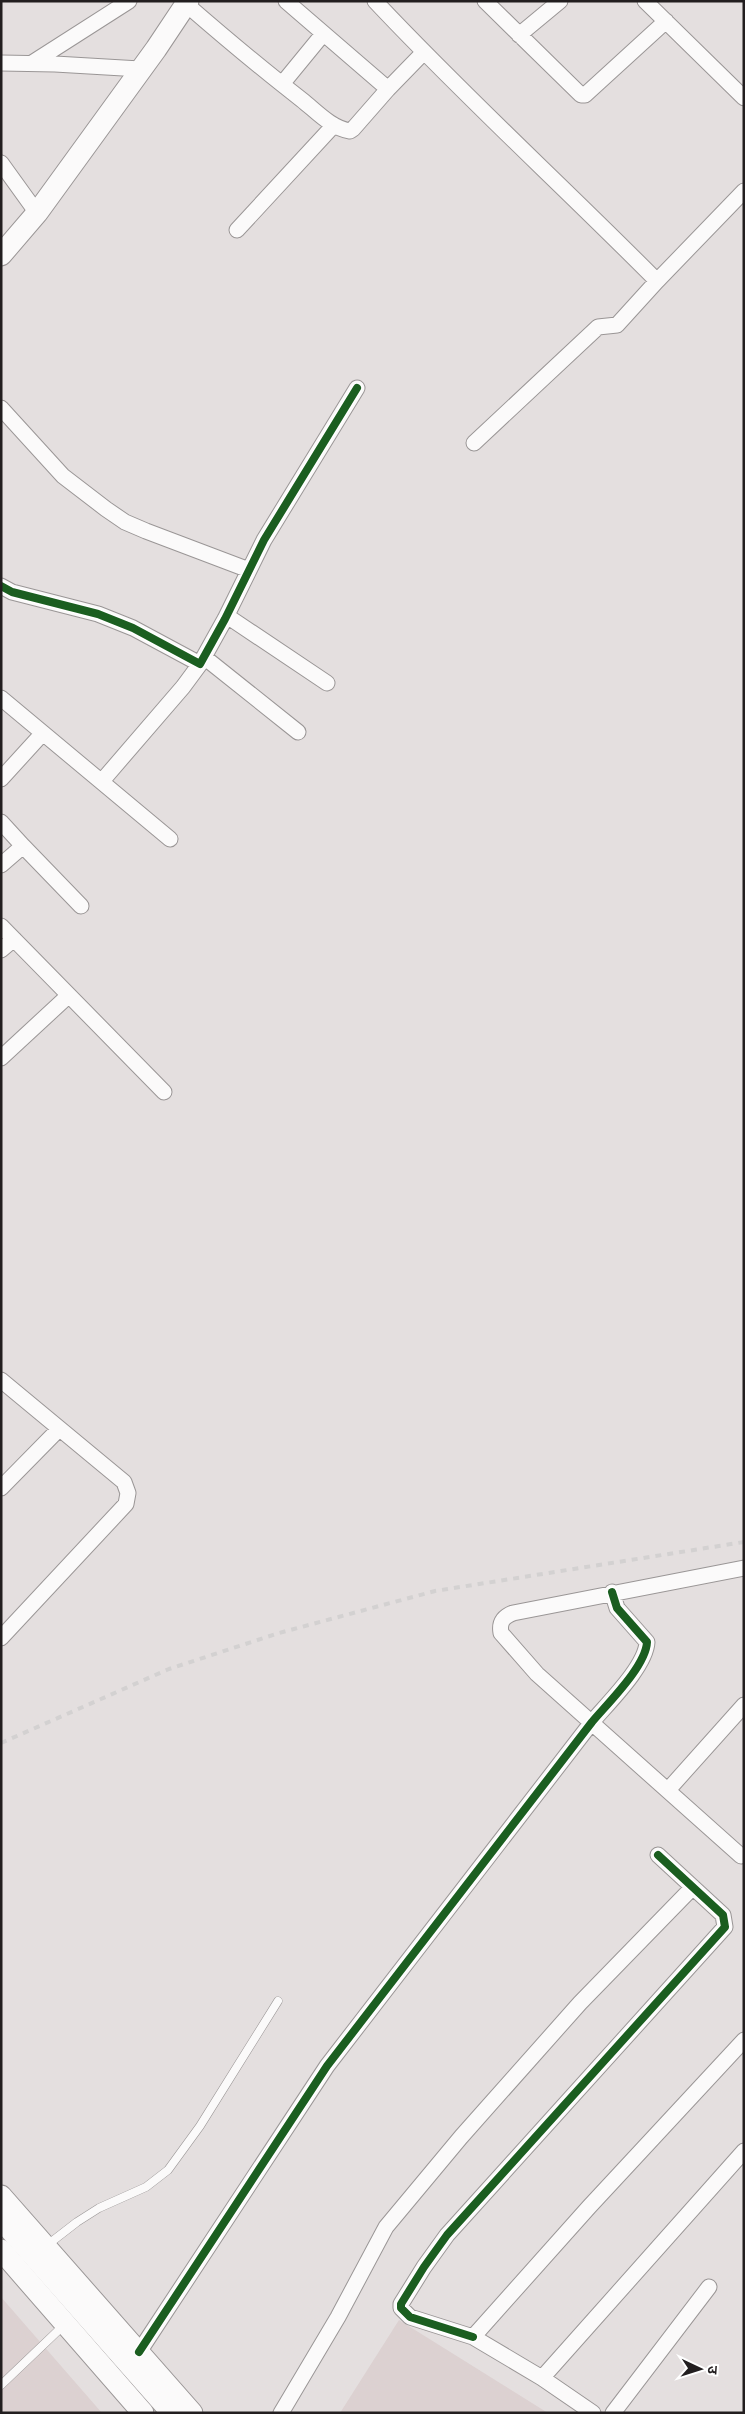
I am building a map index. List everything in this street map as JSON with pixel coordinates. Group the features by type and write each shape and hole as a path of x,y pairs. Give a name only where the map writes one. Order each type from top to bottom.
{"main road":[{"path":"1,2217 174,2413"}],"street":[{"path":"32,63 129,1"},
{"path":"286,1 388,89"},
{"path":"375,1 424,52 658,281"},
{"path":"485,1 581,95 585,95 666,22"},
{"path":"519,35 560,1"},
{"path":"645,1 744,98"},
{"path":"2,253 37,212 187,3 282,84 334,125 350,131 424,52"},
{"path":"282,84 323,34"},
{"path":"1,63 140,69"},
{"path":"237,230 334,125"},
{"path":"1,163 37,212"},
{"path":"474,443 598,327 617,325 744,191"},
{"path":"102,781 183,688 202,660 227,616 248,570 290,494 357,388"},
{"path":"1,408 64,476 125,522 248,570"},
{"path":"1,586 12,592 98,614 202,660 298,732"},
{"path":"227,616 327,683"},
{"path":"1,698 170,839"},
{"path":"1,779 42,734"},
{"path":"1,822 81,906"},
{"path":"1,864 23,846"},
{"path":"1,926 164,1092"},
{"path":"1,950 14,939"},
{"path":"1,1058 68,996"},
{"path":"1,1380 124,1482 128,1493 126,1504 1,1638"},
{"path":"1,1488 59,1428"},
{"path":"743,1856 537,1674 500,1633 500,1624 505,1616 512,1612 744,1568"},
{"path":"138,2352 327,2066 634,1670 646,1651 646,1642 616,1608 612,1592"},
{"path":"668,1790 744,1705"},
{"path":"593,2413 542,2378 473,2337 410,2317 401,2308 448,2235 725,1927 723,1914 658,1856"},
{"path":"281,2413 338,2317 386,2228 461,2137 580,2004 693,1887"},
{"path":"473,2337 589,2207 744,2040"},
{"path":"542,2378 744,2151"},
{"path":"1,2196 192,2413"},
{"path":"1,2250 143,2413"},
{"path":"612,2413 708,2287"}],"lane":[{"path":"46,2246 99,2208 146,2187 168,2170 200,2126 278,2001"},
{"path":"1,2385 66,2324"}],"shaded area":[{"path":"1,2297 102,2413 1,2413"},
{"path":"399,2320 548,2413 340,2413"}],"railway":[{"path":"1,1743 169,1669 279,1633 435,1591 744,1542"}],"cycle path":[{"path":"1,586 12,592 98,614 133,628 200,664 225,619 264,540 357,388"},
{"path":"139,2352 327,2066 592,1722 625,1684 640,1662 647,1642 617,1608 612,1592"},
{"path":"473,2337 410,2317 401,2308 401,2304 447,2235 725,1927 723,1915 658,1855"}]}
